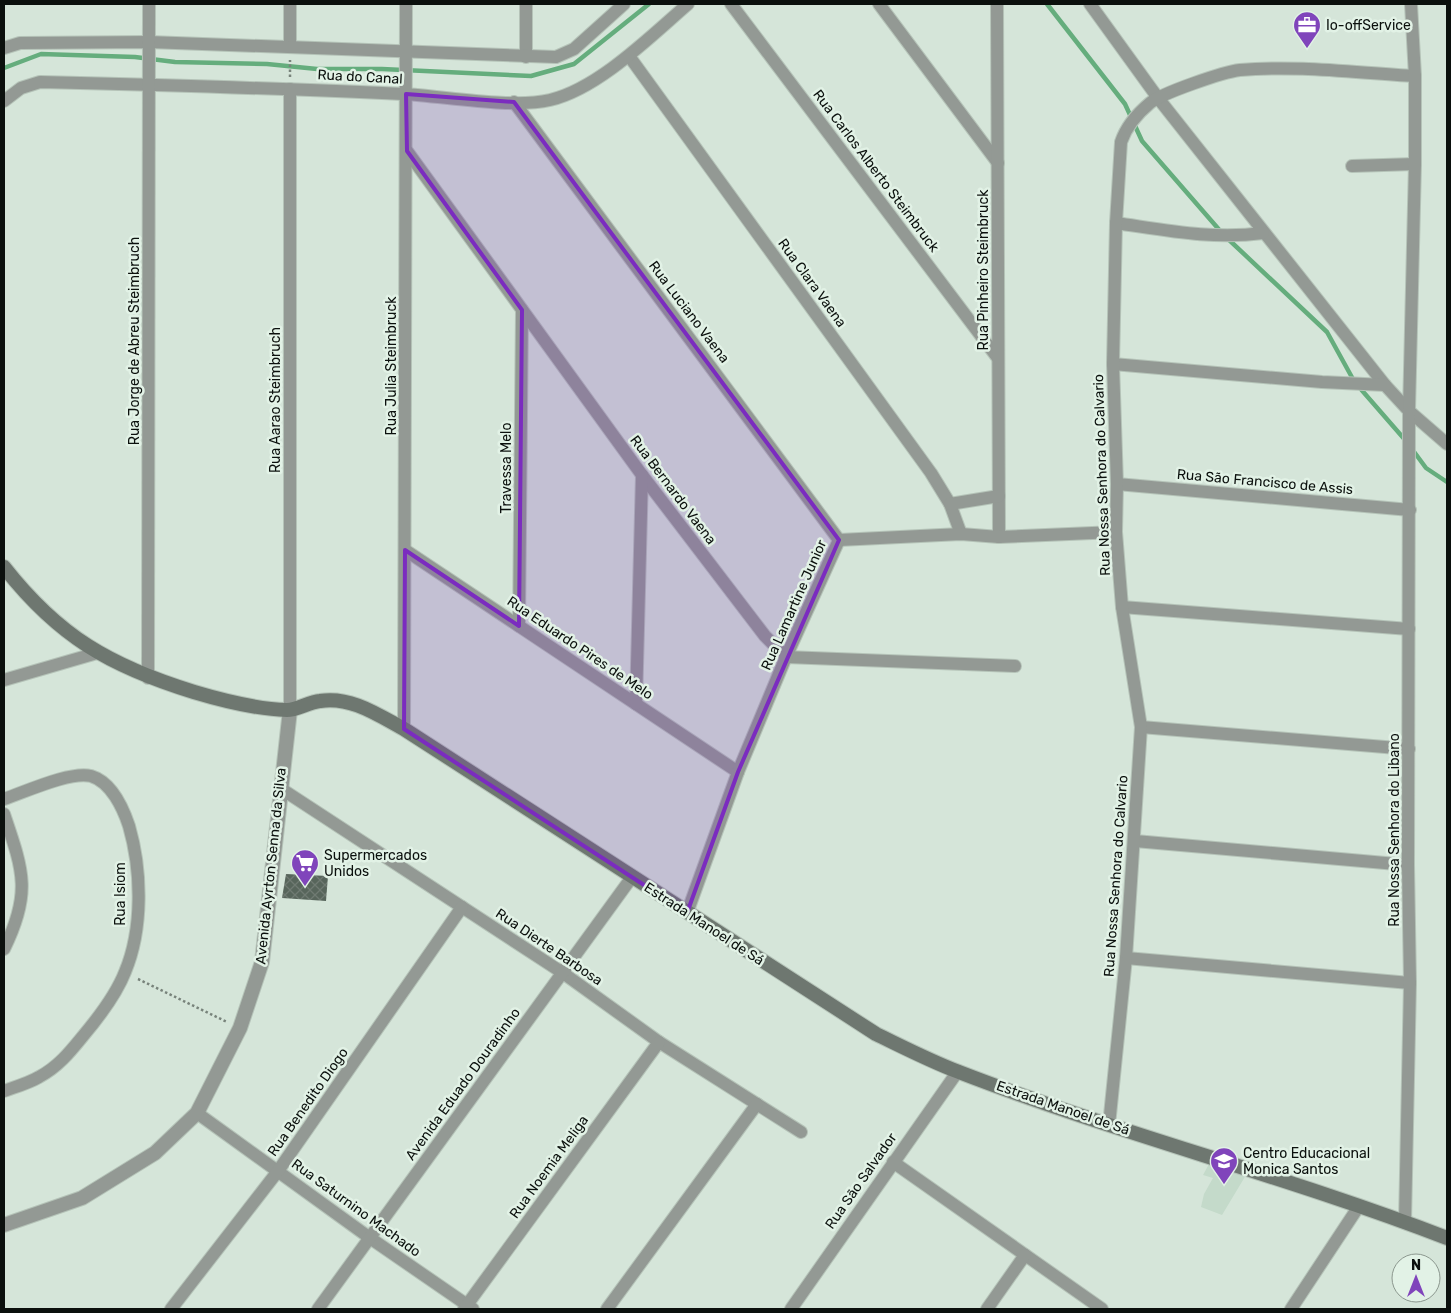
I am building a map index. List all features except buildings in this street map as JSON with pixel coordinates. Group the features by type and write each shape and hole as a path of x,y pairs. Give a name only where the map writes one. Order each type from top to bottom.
{"main road":[{"name":"Estrada Manoel de Sá","path":"4,567 27,597 70,634 97,653 148,678 228,702 290,710 308,702 333,698 366,708 404,729 876,1034 958,1071 1109,1125 1359,1206 1447,1238"}],"street":[{"name":"Rua Jorge de Abreu Steimbruch","path":"148,678 149,4"},
{"path":"290,4 290,49"},
{"name":"Rua Julia Steimbruck","path":"404,729 406,4"},
{"path":"526,4 526,57"},
{"name":"Rua do Canal","path":"4,48 20,43 149,45 556,57 574,49 624,4"},
{"name":"Rua do Canal","path":"4,101 21,88 40,82 290,84 406,90 514,102 549,100 579,90 628,56 688,4"},
{"name":"Rua Carlos Alberto Steimbruck","path":"731,4 997,357"},
{"path":"879,4 998,163"},
{"name":"Rua Pinheiro Steimbruck","path":"997,4 997,357 1000,537"},
{"path":"1090,4 1155,100 1385,385 1409,411 1447,444"},
{"name":"Rua Nossa Senhora do Libano","path":"1405,1222 1410,983 1408,864 1409,411 1415,164 1415,76 1411,4"},
{"name":"Rua Clara Vaena","path":"628,56 931,474 950,504 961,534"},
{"path":"1155,100 1238,70 1294,70 1415,76"},
{"name":"Rua Aarao Steimbruch","path":"290,84 290,710"},
{"name":"Rua Nossa Senhora do Calvario","path":"1109,1125 1126,958 1141,727 1122,607 1116,532 1117,484 1113,364 1116,223 1121,142 1125,129 1155,100"},
{"name":"Rua Luciano Vaena","path":"514,102 839,540"},
{"name":"Rua Bernardo Vaena","path":"407,151 642,475 765,636 786,657"},
{"path":"1352,166 1415,164"},
{"path":"1116,223 1203,235 1237,236 1263,233"},
{"name":"Travessa Melo","path":"519,626 522,310"},
{"path":"1113,364 1322,382 1385,385"},
{"path":"636,704 642,475"},
{"name":"Rua São Francisco de Assis","path":"1117,484 1410,510"},
{"path":"950,504 999,496"},
{"name":"Rua Lamartine Junior","path":"687,913 738,772 786,657 839,540 961,534 1000,537 1116,532"},
{"name":"Rua Eduardo Pires de Melo","path":"405,550 738,772"},
{"path":"1122,607 1409,629"},
{"path":"4,680 97,653"},
{"path":"786,657 1015,666"},
{"name":"Avenida Ayrton Senna da Silva","path":"4,1225 82,1198 155,1153 197,1113 240,1028 262,962 290,710"},
{"path":"1141,727 1409,749"},
{"name":"Rua Isiom","path":"4,799 76,775 92,776 108,786 125,816 133,841 138,875 135,938 125,973 98,1018 60,1063 38,1078 4,1091"},
{"name":"Rua Dierte Barbosa","path":"280,788 563,973 659,1042 801,1132"},
{"path":"4,814 18,856 23,893 16,925 4,949"},
{"path":"1135,841 1408,864"},
{"name":"Avenida Eduado Douradinho","path":"318,1309 632,877"},
{"name":"Rua Benedito Diogo","path":"172,1309 278,1171 462,907"},
{"path":"1126,958 1410,983"},
{"name":"Rua Noemia Meliga","path":"468,1308 659,1042"},
{"name":"Rua São Salvador","path":"791,1309 958,1071"},
{"path":"607,1309 756,1104"},
{"name":"Rua Saturnino Machado","path":"197,1113 468,1308"},
{"path":"893,1162 1102,1309"},
{"path":"1291,1309 1359,1206"},
{"path":"987,1309 1026,1255"}],"path":[{"path":"290,49 290,84"},
{"path":"125,973 240,1028"}],"highlighted area":[{"path":"406,94 514,102 839,540 738,772 687,913 404,729 405,550 519,626 522,310 407,151"}],"shaded area":[{"name":"Centro Educacional Monica Santos","path":"1209,1164 1246,1175 1222,1215 1201,1207 1204,1194 1213,1178 1203,1175"}],"waterway":[{"path":"4,68 41,54 135,57 175,62 267,64 317,69 382,69 531,76 574,64 649,4"},
{"path":"1047,4 1125,104 1142,141 1222,233"},
{"path":"1227,238 1327,332 1354,381"},
{"path":"1359,387 1406,441"},
{"path":"1412,449 1426,468 1447,482"}],"place":[{"name":"Io-offService","path":"1307,49"},
{"name":"Supermercados Unidos","path":"305,887"},
{"name":"Centro Educacional Monica Santos","path":"1224,1185"}]}
